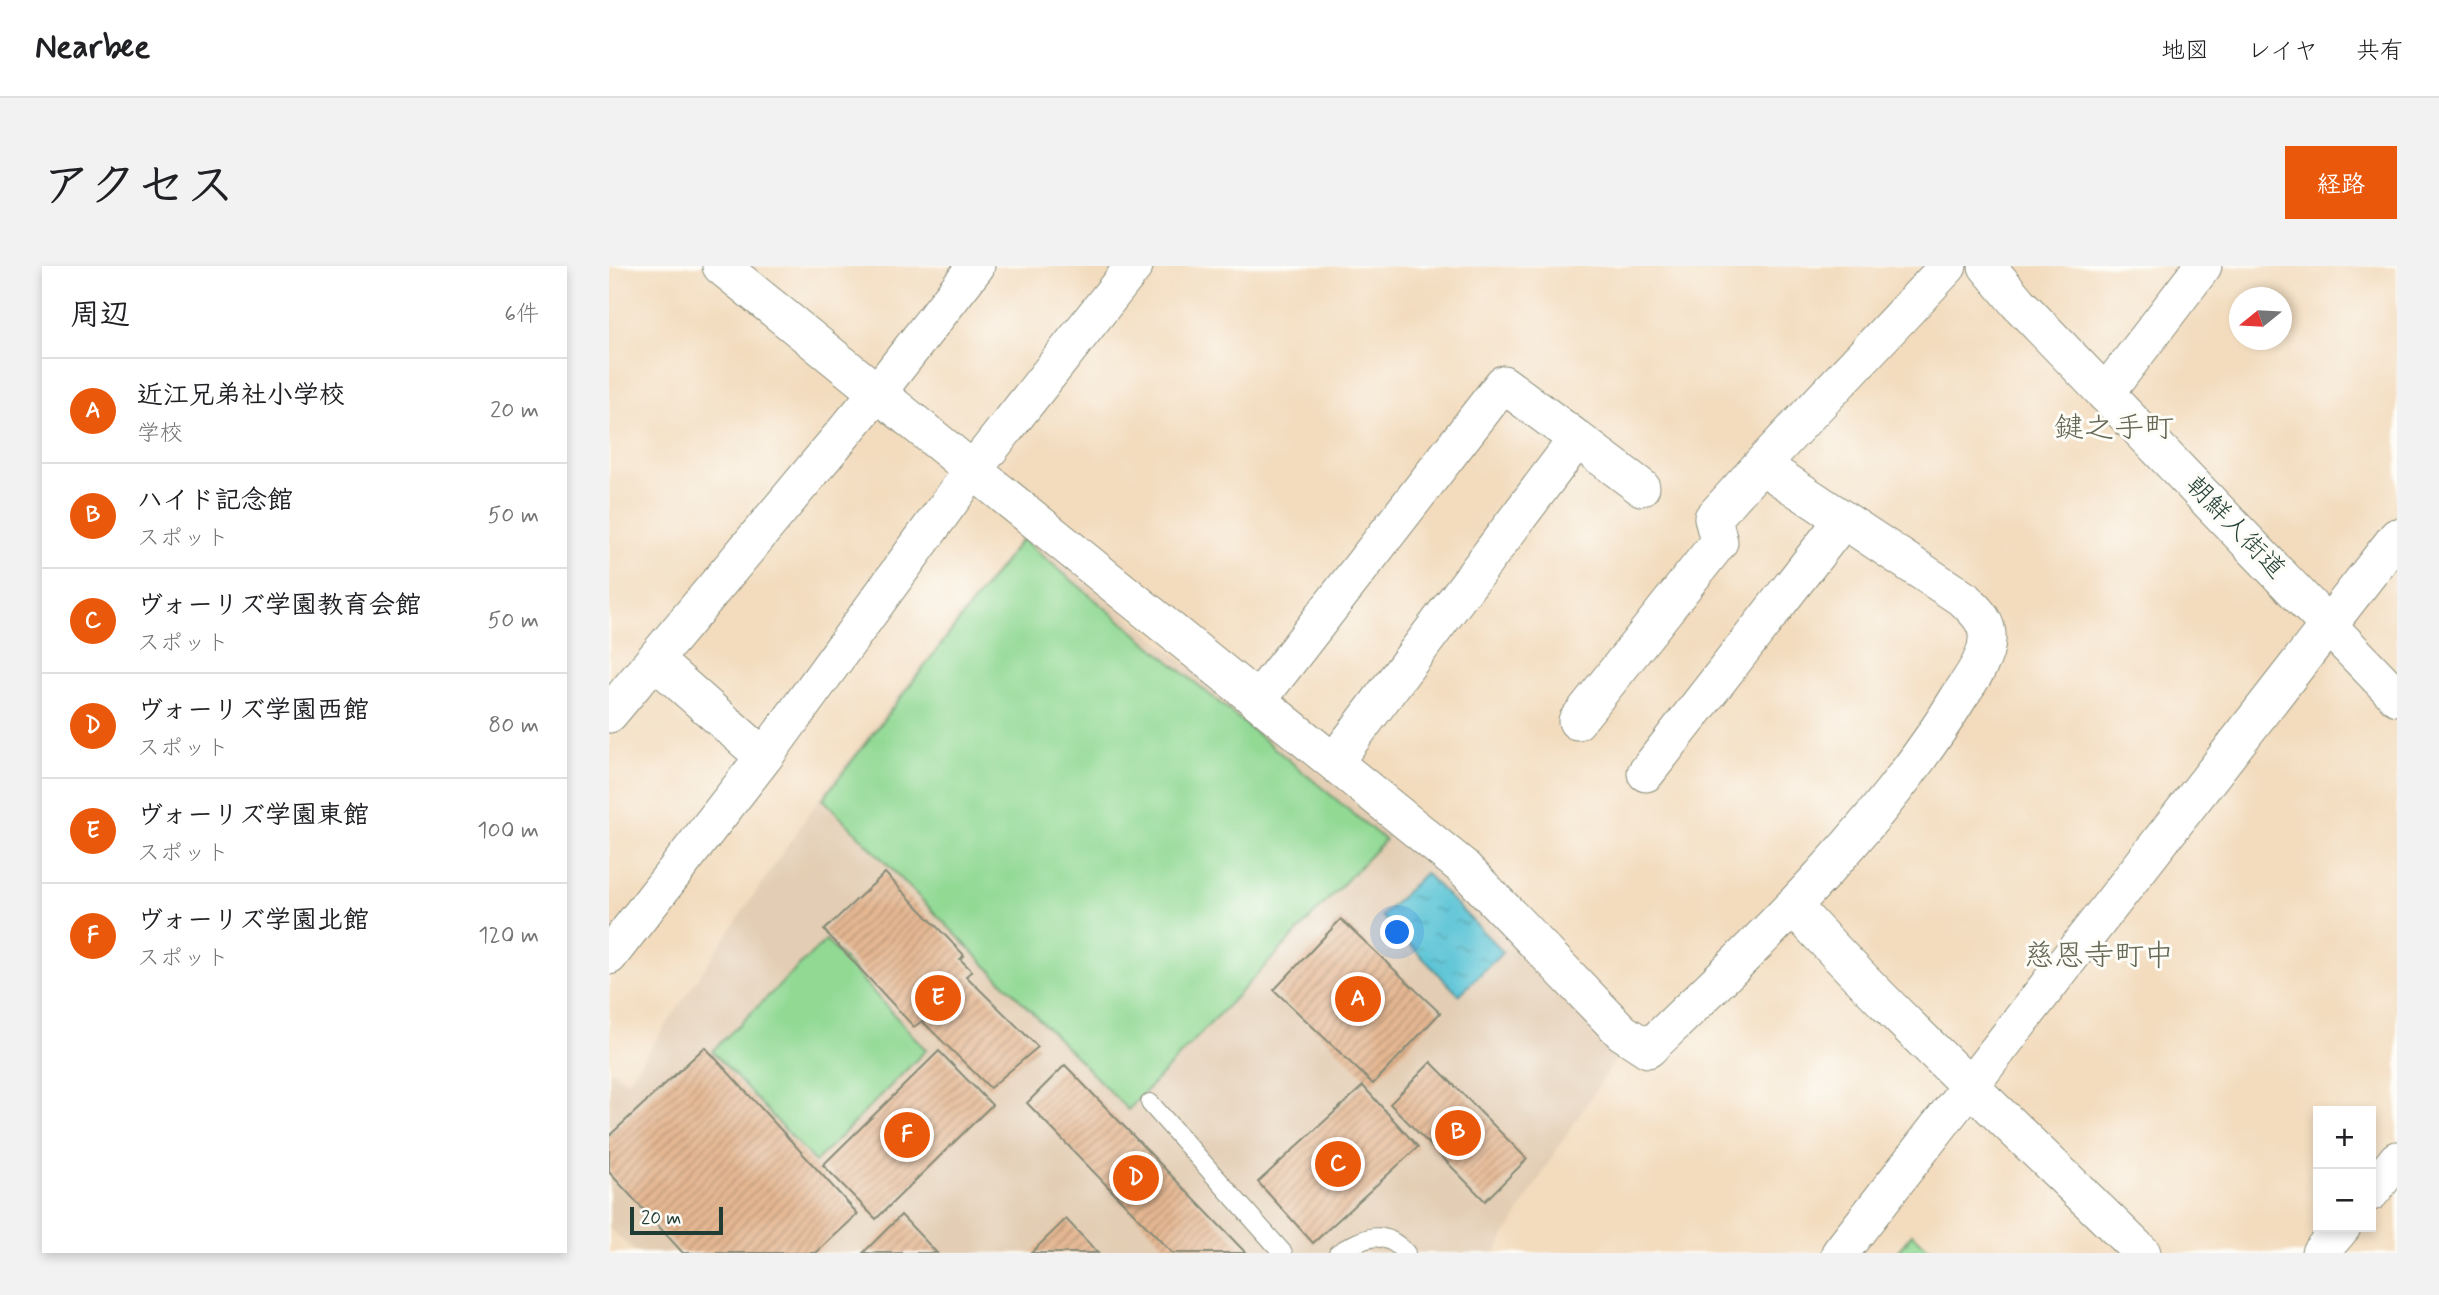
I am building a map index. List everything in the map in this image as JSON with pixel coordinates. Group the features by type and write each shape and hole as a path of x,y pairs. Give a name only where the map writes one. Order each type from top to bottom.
{"street":[{"path":"721,266 1464,867 1622,1032 1649,1049 1794,907 1931,742 1980,663 1988,639 1982,617 1965,600 1761,465"},
{"path":"609,714 877,393 976,266"},
{"path":"609,956 764,757 973,470 1133,266"},
{"path":"1577,721 1719,542 1713,519 1948,266"},
{"name":"朝鮮人街道","path":"1987,266 2018,303 2397,697"},
{"path":"2105,394 2203,266"},
{"path":"1258,700 1503,384 1641,487"},
{"path":"1334,762 1577,439"},
{"path":"1646,773 1843,520"},
{"path":"1840,1253 2397,537"},
{"path":"654,660 764,757"},
{"path":"1794,907 1870,990 1971,1084 2142,1253"},
{"path":"2376,1186 2397,1160"},
{"path":"2320,1253 2337,1232"}],"lane":[{"path":"1150,1103 1283,1253"},
{"path":"1338,1253 1368,1236 1395,1241 1406,1253"}],"shaded area":[{"path":"1024,532 1465,892 1619,1055 1554,1154 1495,1253 637,1253 609,1228 609,1069 628,1081 825,790"}],"green space":[{"path":"1022,539 1385,840 1128,1110 823,799"},
{"path":"826,940 926,1050 815,1162 712,1051"},
{"path":"1912,1234 1934,1253 1896,1253"}],"water":[{"path":"1425,873 1503,952 1459,995 1382,916"}],"building":[{"path":"885,873 964,955 960,959 972,971 966,976 1038,1047 990,1088 922,1021 914,1027 824,930"},
{"path":"1341,919 1440,1013 1373,1084 1274,990"},
{"path":"705,1047 858,1214 816,1253 683,1253 609,1172 609,1136"},
{"path":"939,1051 992,1105 876,1219 823,1165"},
{"path":"1431,1062 1527,1159 1485,1201 1390,1104"},
{"path":"1065,1065 1246,1253 1172,1253 1027,1103"},
{"path":"1363,1086 1418,1147 1313,1243 1258,1182"},
{"path":"901,1215 937,1253 863,1253"},
{"path":"1066,1219 1098,1253 1031,1253"}],"place":[{"name":"ヴォーリズ学園東館","path":"938,998"},
{"name":"近江兄弟社小学校","path":"1358,999"},
{"name":"ハイド記念館","path":"1458,1133"},
{"name":"ヴォーリズ学園北館","path":"907,1135"},
{"name":"ヴォーリズ学園教育会館","path":"1338,1164"},
{"name":"ヴォーリズ学園西館","path":"1136,1178"}],"district":[{"name":"鍵之手町","path":"2114,428"},
{"name":"慈恩寺町中","path":"2099,956"}]}
